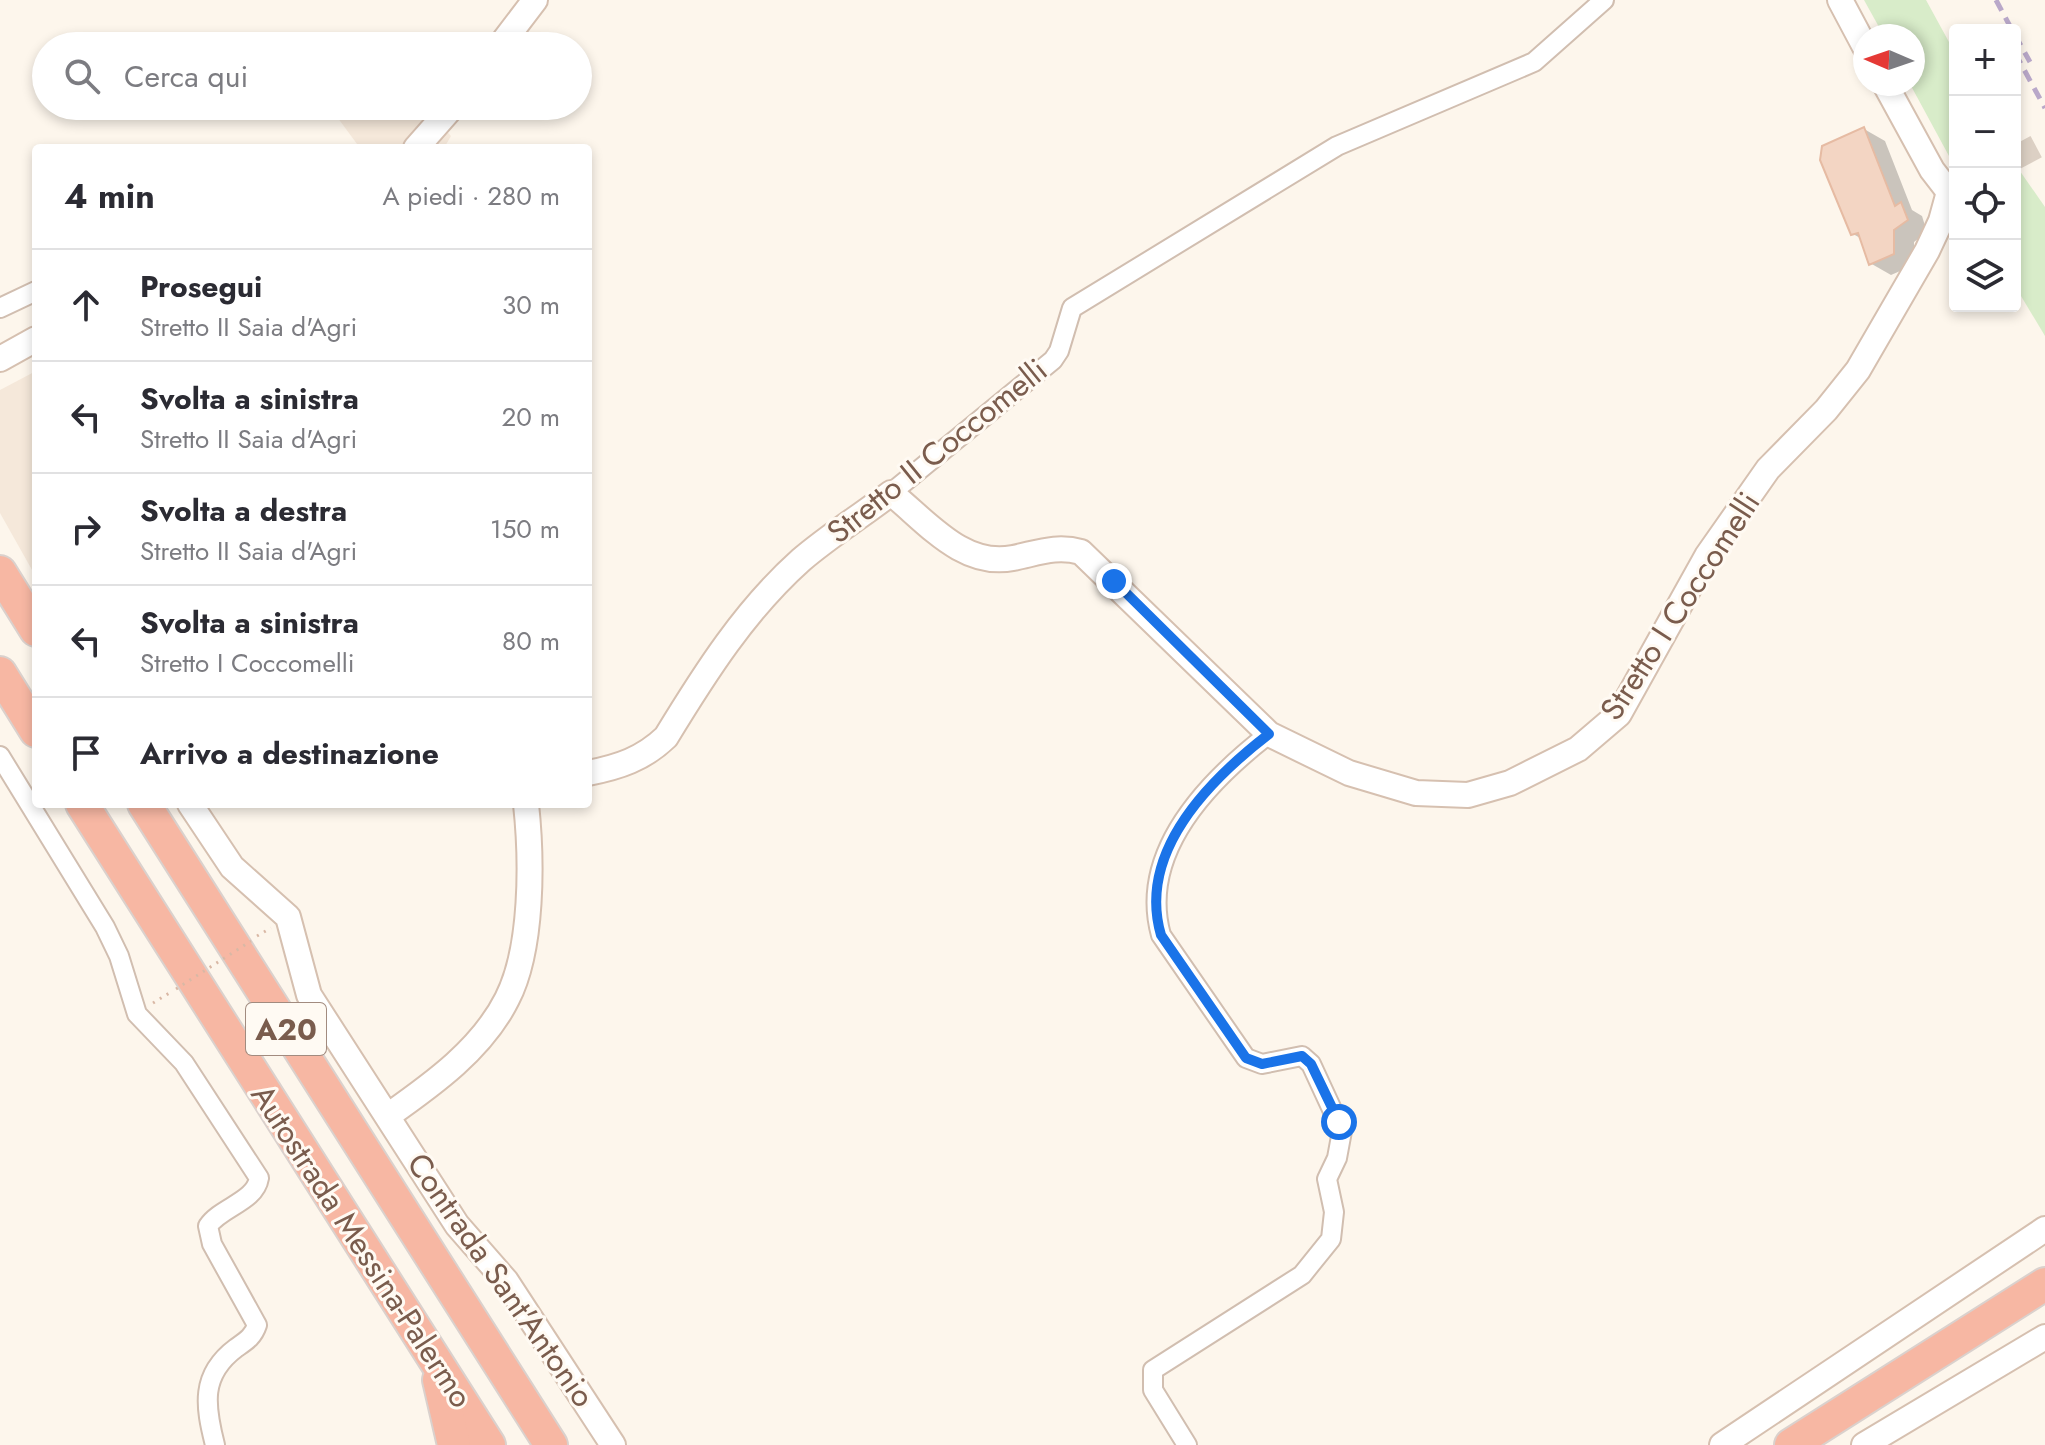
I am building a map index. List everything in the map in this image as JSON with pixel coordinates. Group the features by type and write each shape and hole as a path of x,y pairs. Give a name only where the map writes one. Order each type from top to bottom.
{"highway":[{"path":"0,572 32,624"},
{"path":"0,673 32,725"},
{"name":"Autostrada Messina-Palermo","path":"85,808 489,1445"},
{"name":"Autostrada Messina-Palermo","path":"147,808 551,1445"},
{"path":"429,1253 490,1312 576,1445"},
{"path":"1791,1445 2045,1284"},
{"path":"433,1358 454,1445"}],"street":[{"path":"511,32 535,0"},
{"name":"Stretto II Coccomelli","path":"592,772 631,763 655,748 666,737 727,642 758,605 799,562 891,493 1053,360 1059,351 1072,308 1337,146 1534,62 1604,0"},
{"path":"1840,0 1853,24"},
{"path":"1892,96 1932,170 1949,188"},
{"path":"420,144 441,120"},
{"name":"Stretto I Coccomelli","path":"891,493 967,555 990,561 1063,547 1081,552 1269,734 1349,773 1416,793 1468,795 1510,783 1578,749 1619,714 1707,556 1768,469 1826,410 1858,370 1927,251 1949,199"},
{"path":"0,308 32,293"},
{"path":"0,359 32,341"},
{"path":"1187,1445 1153,1390 1153,1370 1302,1275 1324,1251 1335,1226 1327,1179 1337,1158 1342,1131 1311,1064 1302,1056 1262,1064 1246,1058 1161,935 1156,918 1160,863 1176,832 1237,759 1269,734"},
{"path":"0,756 105,927 119,956 137,1014 184,1063 259,1178 252,1193 213,1218 208,1226 212,1244 257,1325 254,1333 227,1356 207,1383 206,1409 215,1445"},
{"name":"Contrada Sant'Antonio","path":"193,808 232,867 288,917 309,995 457,1225 506,1281 613,1445"},
{"path":"389,1115 456,1063 508,997 529,908 531,878 526,808"},
{"path":"1722,1445 2045,1229"},
{"path":"1864,1445 2045,1337"}],"path":[{"path":"137,1014 251,941"}],"shaded area":[{"path":"339,120 436,120 451,136 446,144 357,144"},
{"path":"32,373 32,570 0,513 0,390"}],"green space":[{"path":"1864,0 1926,0 1949,42 1949,156 1916,96 1925,96 1925,24 1877,24"},
{"path":"2021,173 2045,207 2045,336 2021,296"}],"building":[{"path":"1864,127 1895,206 1901,202 1908,220 1894,230 1894,254 1869,265 1858,233 1851,235 1820,160 1822,146"}],"tunnel":[{"path":"2021,155 2045,142"}],"railway":[{"path":"1996,0 2009,24"},
{"path":"2021,46 2030,62"},
{"path":"2021,64 2045,108"}],"route":[{"path":"1114,581 1269,734 1237,759 1176,832 1160,863 1156,885 1156,918 1161,935 1246,1058 1262,1064 1292,1055 1302,1056 1311,1064 1339,1122"}]}
